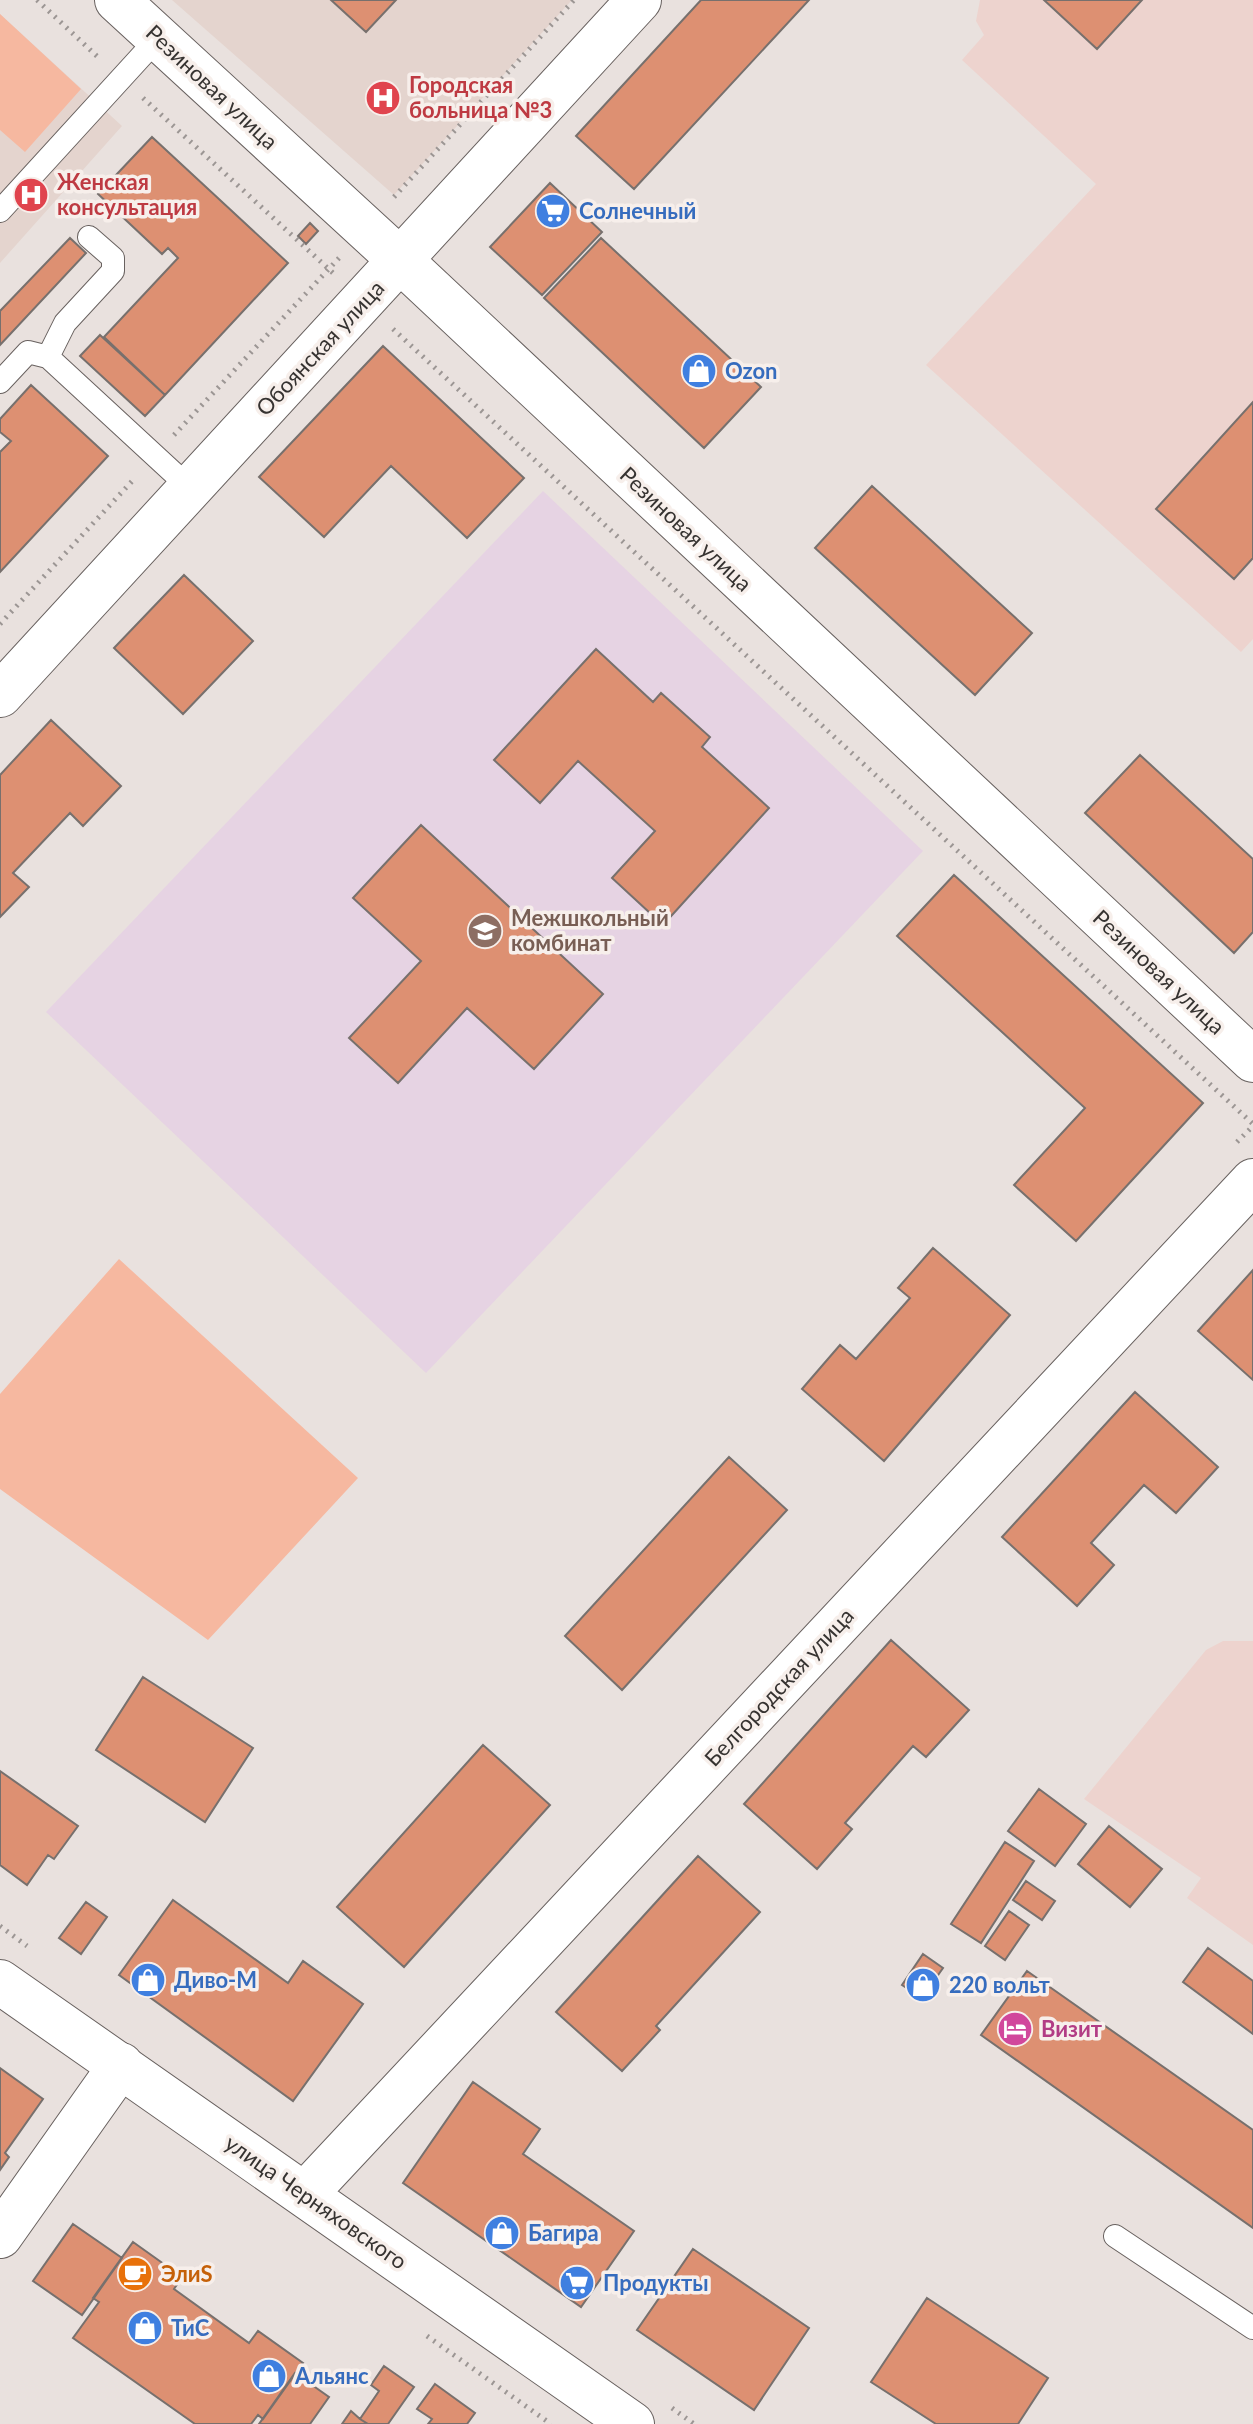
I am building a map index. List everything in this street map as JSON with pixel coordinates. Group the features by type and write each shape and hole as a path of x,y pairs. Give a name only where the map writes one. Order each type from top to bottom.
{"street":[{"name":"Резиновая улица","path":"117,0 158,38 379,214 401,261 1253,1060"},
{"name":"Обоянская улица","path":"0,695 639,0"},
{"name":"Белгородская улица","path":"305,2194 1253,1181"},
{"name":"улица Черняховского","path":"0,1982 632,2424"},
{"path":"0,2236 121,2065"}],"lane":[{"path":"0,211 158,38"},
{"path":"48,357 65,323 113,271 113,258 89,237"},
{"path":"0,382 28,352 48,357 191,489"},
{"path":"1115,2236 1253,2328"}],"path":[{"path":"37,0 1253,1124"},
{"path":"0,624 574,0"}],"shaded area":[{"name":"Городская больница №3","path":"172,0 572,0 394,195"},
{"path":"980,0 1253,0 1253,639 1241,652 926,365 1096,184 962,60 984,35 976,21"},
{"name":"Женская консультация","path":"0,14 122,126 0,263"},
{"path":"0,14 81,89 25,152 0,130"},
{"name":"Межшкольный комбинат","path":"543,491 923,851 426,1373 46,1012"},
{"path":"119,1259 358,1478 208,1640 0,1489 0,1394"},
{"path":"1223,1641 1253,1641 1253,1945 1187,1898 1201,1878 1084,1799 1206,1650"}],"building":[{"path":"331,0 396,0 366,32"},
{"path":"701,0 809,0 634,189 576,136"},
{"path":"1044,0 1142,0 1097,49"},
{"path":"152,137 288,263 165,395 104,337 178,258 168,248 162,254 98,194"},
{"path":"550,183 602,232 542,295 490,247"},
{"path":"310,223 318,231 306,244 298,236"},
{"path":"70,238 86,253 0,345 0,311"},
{"path":"601,238 761,387 704,448 544,298"},
{"path":"100,335 165,395 145,416 80,356"},
{"path":"383,346 524,478 467,538 391,466 324,537 259,477"},
{"path":"31,385 108,456 0,572 0,452 11,441 0,432 0,419"},
{"path":"1253,402 1253,558 1234,579 1156,509"},
{"path":"872,486 1032,633 975,695 815,548"},
{"path":"184,575 253,641 183,714 114,648"},
{"path":"596,649 653,702 661,693 710,737 702,747 769,808 663,925 612,878 655,831 578,761 540,803 494,760"},
{"path":"51,720 121,786 83,826 70,813 13,873 29,887 0,917 0,775"},
{"path":"1140,755 1253,859 1253,932 1234,953 1085,813"},
{"path":"421,825 603,994 534,1069 467,1008 398,1083 349,1038 421,961 353,898"},
{"path":"954,875 1203,1103 1076,1241 1014,1185 1085,1108 897,936"},
{"path":"933,1248 1010,1315 884,1461 802,1389 840,1345 856,1359 910,1298 898,1288"},
{"path":"1253,1270 1253,1380 1198,1331"},
{"path":"1135,1392 1218,1467 1176,1513 1144,1485 1091,1543 1114,1565 1077,1606 1002,1537"},
{"path":"729,1457 787,1510 622,1690 565,1636"},
{"path":"891,1640 969,1710 926,1757 913,1746 845,1823 852,1829 817,1869 744,1804"},
{"path":"143,1677 253,1748 205,1822 96,1750"},
{"path":"483,1745 550,1805 404,1967 337,1907"},
{"path":"0,1771 78,1826 54,1859 48,1855 27,1885 0,1865"},
{"path":"1039,1789 1086,1824 1055,1866 1008,1831"},
{"path":"1109,1826 1162,1869 1130,1907 1078,1864"},
{"path":"1005,1842 1034,1861 981,1943 951,1924"},
{"path":"698,1856 760,1912 656,2026 660,2030 622,2071 556,2012"},
{"path":"1026,1881 1055,1901 1042,1920 1013,1900"},
{"path":"173,1900 288,1983 303,1961 363,2004 293,2101 119,1975"},
{"path":"86,1902 107,1917 81,1954 59,1938"},
{"path":"1009,1911 1029,1925 1005,1960 985,1946"},
{"path":"1208,1948 1253,1981 1253,2034 1183,1982"},
{"path":"923,1954 943,1968 922,1998 902,1985"},
{"path":"1027,1971 1253,2130 1253,2228 981,2035"},
{"path":"0,2068 43,2099 5,2153 9,2157 0,2170"},
{"path":"473,2082 540,2129 523,2154 634,2231 581,2307 403,2183"},
{"path":"73,2224 122,2258 82,2315 33,2281"},
{"path":"133,2242 182,2277 174,2289 249,2343 258,2331 303,2363 263,2419 258,2415 251,2424 195,2424 73,2338 99,2302 93,2298"},
{"path":"693,2249 809,2328 754,2410 637,2330"},
{"path":"927,2298 1048,2378 1018,2424 936,2424 871,2382"},
{"path":"384,2366 414,2387 388,2424 368,2424 360,2419 379,2391 371,2385"},
{"path":"295,2373 329,2397 310,2424 259,2424"},
{"path":"435,2384 475,2413 467,2424 428,2424 432,2419 417,2409"},
{"path":"351,2411 360,2419 368,2424 342,2424"}],"place":[{"name":"Городская больница №3","path":"383,98"},
{"name":"Женская консультация","path":"31,195"},
{"name":"Солнечный","path":"553,211"},
{"name":"Ozon","path":"699,371"},
{"name":"Межшкольный комбинат","path":"485,931"},
{"name":"Диво-М","path":"148,1980"},
{"name":"220 вольт","path":"923,1985"},
{"name":"Визит","path":"1015,2029"},
{"name":"Багира","path":"502,2233"},
{"name":"ЭлиS","path":"135,2274"},
{"name":"Продукты","path":"577,2283"},
{"name":"ТиС","path":"145,2328"},
{"name":"Альянс","path":"269,2376"}]}
